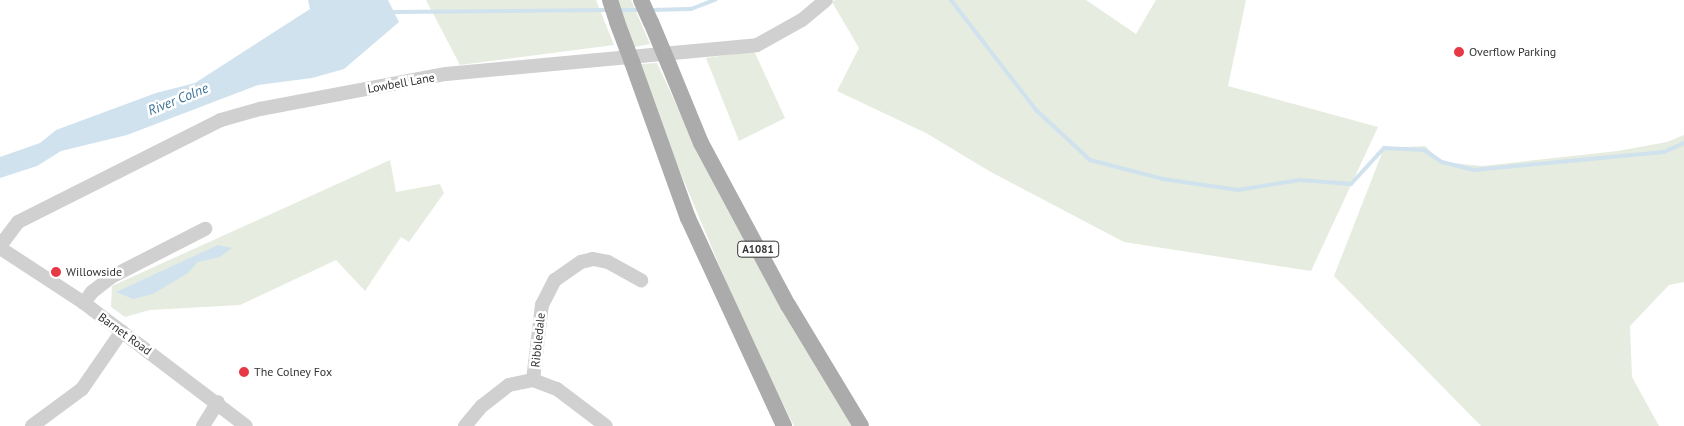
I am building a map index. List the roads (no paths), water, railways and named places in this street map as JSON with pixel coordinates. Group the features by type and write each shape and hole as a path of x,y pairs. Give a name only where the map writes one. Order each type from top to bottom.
{"main road":[{"path":"610,0 688,218 784,426"},
{"name":"A1081","path":"641,0 710,160 788,304 861,426"}],"street":[{"name":"Lowbell Lane","path":"0,247 18,222 222,120 260,109 446,74 757,45 802,20 826,0"},
{"path":"84,303 92,292 111,277 205,229"},
{"name":"Barnet Road","path":"0,247 84,303 218,402 246,426"},
{"name":"Ribbledale","path":"533,380 542,305 555,280 581,262 593,259 608,262 641,280"},
{"path":"32,426 82,389 122,331"},
{"path":"465,426 482,406 509,385 533,380 557,389 606,426"},
{"path":"203,426 218,402"}],"water":[{"name":"River Colne","path":"308,0 388,0 399,22 344,69 312,78 258,85 127,135 61,151 37,166 0,178 0,157 40,143 56,130 156,93 195,83 310,9"},
{"path":"218,245 232,248 220,257 198,262 188,273 153,294 133,299 116,292"}],"waterway":[{"path":"651,10 691,9 715,0"},
{"path":"951,0 1036,110 1090,160 1163,179 1238,190 1300,180 1351,184 1384,148 1424,150 1442,162 1474,170 1664,152 1684,143"},
{"path":"393,12 609,10"},
{"path":"619,10 642,10"}],"place":[{"name":"Overflow Parking","path":"1459,52"},
{"name":"Willowside","path":"56,272"},
{"name":"The Colney Fox","path":"244,372"}]}
